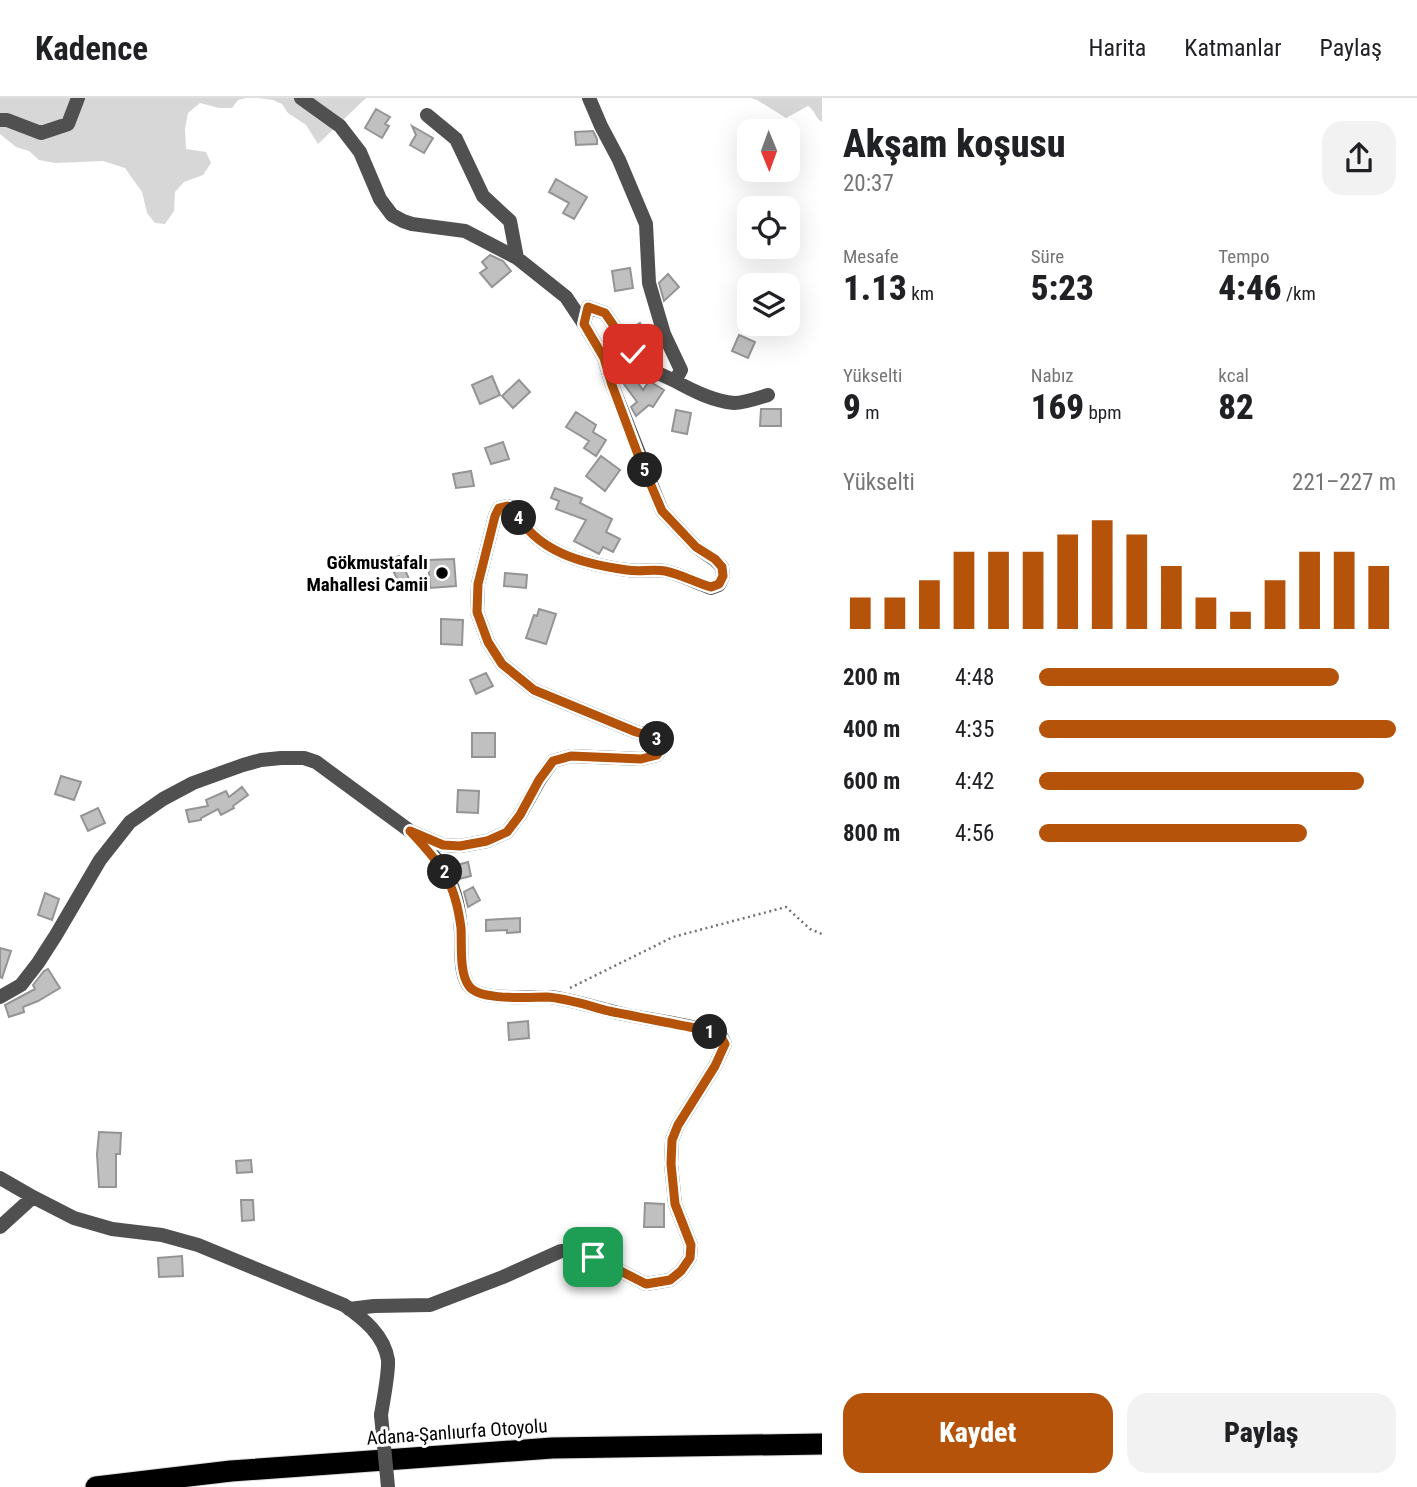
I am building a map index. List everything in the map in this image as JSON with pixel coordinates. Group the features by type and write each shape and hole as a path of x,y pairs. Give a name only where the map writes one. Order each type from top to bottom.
{"highway":[{"name":"Adana-Şanlıurfa Otoyolu","path":"96,1487 231,1471 552,1448 822,1444"}],"street":[{"path":"0,120 7,120 41,133 68,124 78,98"},
{"path":"301,98 340,125 360,152 380,199 392,215 412,224 465,231 517,258 566,297 604,358 616,397 662,511 696,547 722,567 723,576 719,584 711,587 666,571 629,570 574,559 547,546 520,522 514,509 507,506 499,508 478,584 477,612 488,642 502,664 534,690 654,737 661,741 661,748 657,755 641,759 571,756 553,761 507,832 487,841 460,846 443,845 410,831"},
{"path":"589,98 646,224 649,283 664,334 681,370 675,381"},
{"path":"427,115 456,139 483,196 510,221 517,258"},
{"path":"584,324 588,307 605,313 633,354 660,374 691,390 715,399 737,403 768,395"},
{"path":"0,997 21,985 38,963 100,860 130,822 163,799 193,783 261,760 304,758 316,762 410,831 436,859 447,875 458,911 462,967 468,986 477,993 551,998 704,1030 721,1037 725,1044 715,1066 678,1125 672,1140 671,1164 675,1204 691,1245 690,1258 670,1280 646,1284 593,1257 575,1251 561,1251 430,1305 349,1308"},
{"path":"0,1178 74,1218 112,1229 162,1235 198,1245 344,1305 365,1319 380,1338 388,1361 381,1415 388,1487"},
{"path":"0,1227 33,1198"}],"path":[{"path":"551,998 673,937 786,907 810,929 822,934"}],"shaded area":[{"path":"0,98 246,98 238,100 232,108 200,103 188,113 185,129 186,149 206,152 211,163 203,175 184,182 175,192 174,211 165,224 155,223 147,213 142,192 125,168 103,161 55,163 39,160 29,151 16,147 0,134"},
{"path":"258,98 366,98 318,144 306,125 288,113 282,104"},
{"path":"751,98 822,98 822,122 808,106 786,118"}],"building":[{"path":"376,109 390,117 385,124 389,126 382,138 365,128"},
{"path":"412,126 433,138 424,153 410,145 416,135"},
{"path":"593,131 597,144 576,145 575,132"},
{"path":"556,179 587,197 574,219 563,213 569,203 549,192"},
{"path":"490,255 503,261 511,271 492,287 480,273 487,268 482,262"},
{"path":"630,268 633,288 615,291 612,271"},
{"path":"668,274 679,287 664,301 659,283"},
{"path":"640,323 646,334 635,340 628,330"},
{"path":"739,336 755,342 748,358 732,351"},
{"path":"492,376 500,395 480,404 472,385"},
{"path":"634,377 643,390 649,381 664,390 653,407 649,405 636,416 631,407 637,402 624,384"},
{"path":"519,380 530,392 513,408 502,396"},
{"path":"761,409 781,409 781,426 760,426"},
{"path":"676,410 691,413 687,434 672,431"},
{"path":"576,412 596,425 593,432 606,440 596,456 584,448 589,441 566,427"},
{"path":"503,442 509,459 491,464 485,448"},
{"path":"601,456 620,470 605,491 586,476"},
{"path":"471,471 474,486 456,488 453,474"},
{"path":"555,488 582,498 580,503 612,519 606,532 620,539 613,552 603,547 599,554 574,541 586,520 556,509 559,501 551,498"},
{"path":"399,556 409,579 399,583 388,560"},
{"name":"Gökmustafalı Mahallesi Camii","path":"454,559 456,586 430,588 428,560"},
{"path":"505,573 527,575 526,588 504,586"},
{"path":"539,609 556,614 546,644 526,638 534,615 537,616"},
{"path":"441,619 463,620 462,645 441,644"},
{"path":"486,673 493,686 476,694 470,680"},
{"path":"472,733 495,733 495,757 472,757"},
{"path":"61,776 81,782 74,800 55,794"},
{"path":"242,787 248,795 233,806 234,808 221,815 218,809 201,820 189,822 186,810 208,806 206,800 226,791 229,797"},
{"path":"458,790 479,791 478,813 457,812"},
{"path":"98,808 105,823 88,831 81,816"},
{"path":"468,862 471,876 459,879 453,866"},
{"path":"473,887 480,900 468,907 464,892"},
{"path":"45,893 59,899 52,920 38,915"},
{"path":"520,918 520,932 486,931 486,920"},
{"path":"0,948 11,951 2,978 0,977"},
{"path":"48,969 60,988 23,1007 24,1012 9,1017 5,1005 35,989 33,985"},
{"path":"528,1021 529,1038 509,1040 508,1023"},
{"path":"99,1132 121,1133 120,1154 116,1154 116,1187 99,1187"},
{"path":"251,1160 252,1172 237,1173 236,1161"},
{"path":"241,1200 253,1200 254,1220 242,1221"},
{"path":"645,1203 664,1204 664,1227 644,1227"},
{"path":"182,1256 183,1276 159,1277 158,1258"}],"place":[{"name":"Gökmustafalı Mahallesi Camii","path":"442,573"}],"route":[{"path":"593,1257 646,1284 670,1280 690,1258 691,1245 675,1204 671,1164 672,1140 725,1044 721,1037 704,1030 551,998 477,993 468,986 462,967 458,911 447,875 410,831 443,845 460,846 487,841 507,832 553,761 571,756 641,759 657,755 661,748 661,741 654,737 534,690 502,664 488,642 477,612 478,584 495,516 499,508 507,506 514,509 520,522 547,546 574,559 629,570 666,571 711,587 719,584 723,576 722,567 696,547 662,511 637,452 604,358 584,324 588,307 605,313 633,354"}]}
